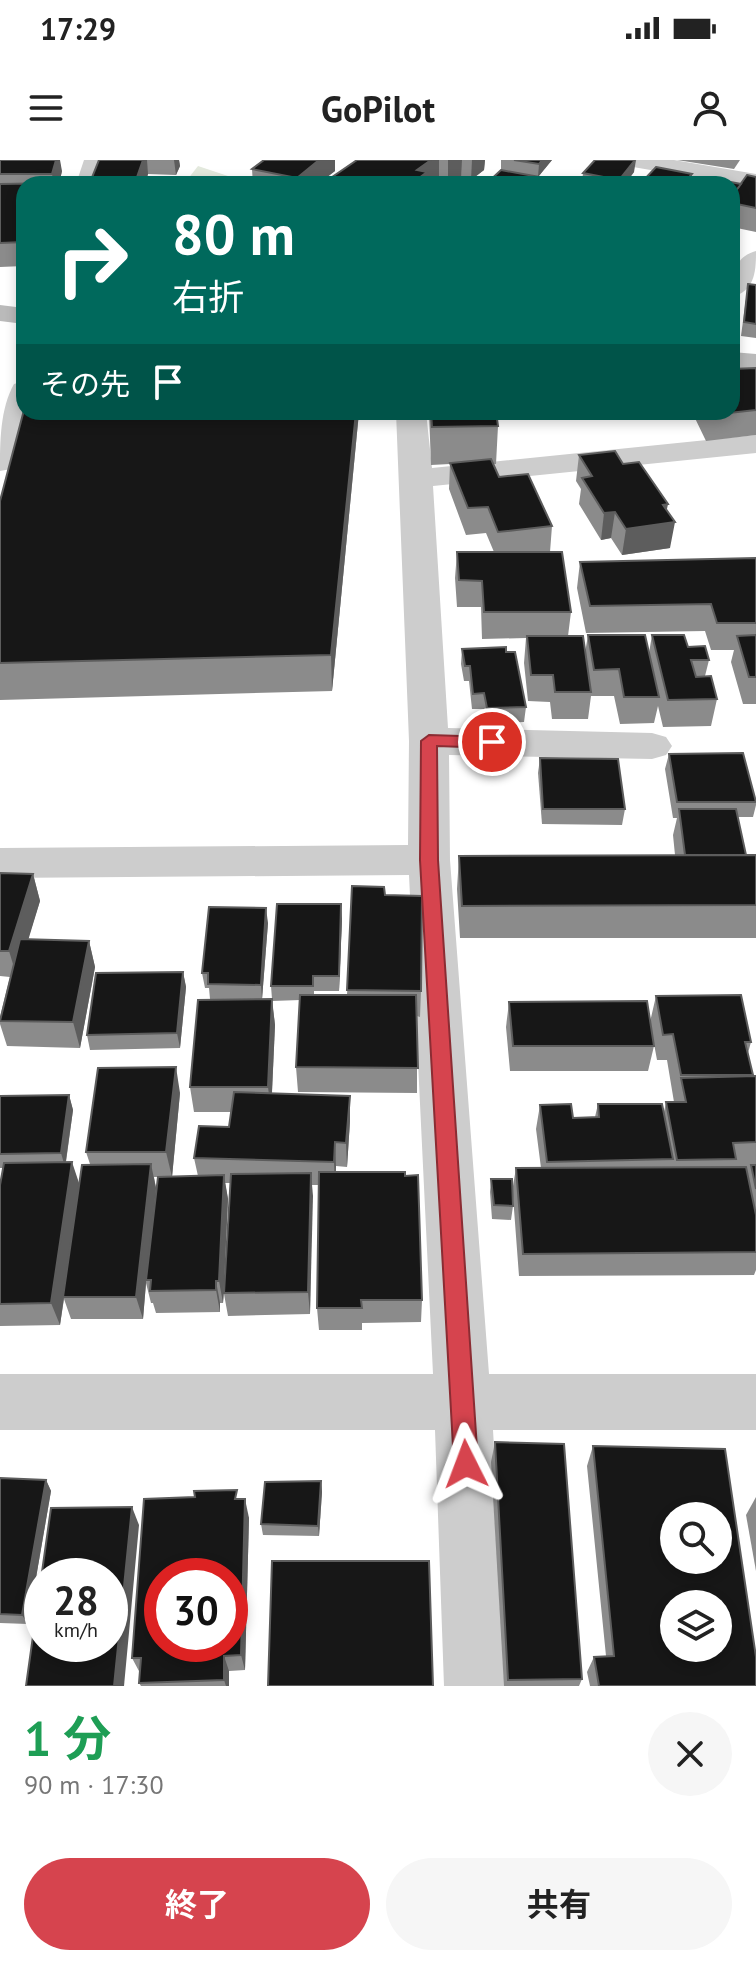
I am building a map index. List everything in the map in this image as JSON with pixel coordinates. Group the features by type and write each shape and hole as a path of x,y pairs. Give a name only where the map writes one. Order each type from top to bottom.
{"street":[{"path":"633,160 752,174"},
{"path":"740,279 756,259"},
{"path":"0,462 16,414"},
{"path":"412,420 429,741 429,860 463,1401 476,1686"},
{"path":"417,479 756,444"},
{"path":"429,741 652,746"},
{"path":"0,863 429,860"},
{"path":"0,1402 756,1402"}],"shaded area":[{"path":"198,166 228,176 190,176"}],"building":[{"path":"0,160 56,160 52,174 0,174"},
{"path":"99,160 143,160 137,176 93,176"},
{"path":"264,160 319,160 299,176 252,169"},
{"path":"357,160 431,160 417,170 427,172 422,176 334,176"},
{"path":"514,160 542,160 539,164"},
{"path":"595,160 635,160 622,176 583,173"},
{"path":"656,167 692,174 690,176 648,176"},
{"path":"501,170 534,176 495,176"},
{"path":"747,175 756,177 756,208 740,205 740,185"},
{"path":"0,184 16,184 16,242 0,243"},
{"path":"748,284 756,285 756,324 744,322"},
{"path":"756,368 756,410 740,412 740,369"},
{"path":"21,420 355,420 331,655 0,663 0,501"},
{"path":"432,420 497,420 498,426 432,427"},
{"path":"615,451 623,464 639,462 668,504 663,505 675,522 626,529 615,512 604,513 582,478 592,476 579,455"},
{"path":"491,459 499,477 528,474 552,526 498,532 488,507 468,508 450,463"},
{"path":"457,552 562,552 571,612 484,612 482,581 459,580"},
{"path":"756,558 756,623 717,623 711,604 590,606 580,562"},
{"path":"588,635 645,635 659,697 624,697 619,669 594,670"},
{"path":"652,635 684,635 688,647 705,646 709,660 691,660 696,677 711,676 717,699 668,700"},
{"path":"756,635 756,677 749,677 737,636"},
{"path":"527,636 583,636 591,692 555,692 553,675 531,675"},
{"path":"506,647 506,652 515,652 526,707 487,708 484,693 473,694 470,666 465,666 462,649"},
{"path":"743,753 756,802 677,802 669,754"},
{"path":"540,758 618,759 625,809 543,809"},
{"path":"679,809 736,809 746,855 685,855"},
{"path":"756,855 756,905 462,906 459,856"},
{"path":"0,873 33,874 9,951 0,951"},
{"path":"352,886 384,887 385,895 422,896 421,991 347,990"},
{"path":"277,904 341,904 339,976 313,976 313,986 271,986"},
{"path":"209,907 266,908 261,985 208,984 208,973 202,973"},
{"path":"20,939 89,941 73,1022 0,1021"},
{"path":"183,972 177,1033 87,1035 96,973"},
{"path":"300,995 416,995 418,1068 296,1067"},
{"path":"741,995 751,1042 745,1042 753,1075 681,1075 673,1034 663,1035 656,996"},
{"path":"272,999 268,1087 190,1087 198,1000"},
{"path":"647,1001 654,1046 513,1046 509,1002"},
{"path":"176,1067 166,1152 86,1152 98,1068"},
{"path":"756,1076 756,1142 733,1143 736,1159 677,1160 666,1102 686,1102 681,1078"},
{"path":"234,1092 350,1096 346,1143 335,1142 334,1162 194,1158 199,1126 229,1127"},
{"path":"69,1095 61,1153 0,1154 0,1096"},
{"path":"571,1104 573,1118 599,1117 598,1104 662,1104 673,1159 547,1162 540,1105"},
{"path":"72,1162 51,1303 0,1304 0,1185 4,1163"},
{"path":"151,1164 136,1297 63,1297 82,1165"},
{"path":"751,1165 756,1165 756,1189"},
{"path":"746,1167 756,1215 756,1252 523,1254 516,1168"},
{"path":"319,1172 405,1172 405,1176 418,1175 422,1300 361,1300 362,1308 317,1308"},
{"path":"311,1173 308,1292 224,1293 231,1174"},
{"path":"224,1175 216,1290 150,1291 151,1280 146,1280 158,1177"},
{"path":"491,1179 512,1179 513,1206 494,1205"},
{"path":"495,1442 564,1444 582,1679 508,1680"},
{"path":"593,1446 725,1449 756,1657 756,1686 599,1686 594,1657 614,1656"},
{"path":"0,1478 46,1480 32,1558 24,1558 22,1615 0,1614"},
{"path":"321,1481 318,1526 261,1524 265,1482"},
{"path":"237,1490 235,1499 245,1499 243,1558 144,1558 144,1662 224,1662 224,1680 139,1683 141,1658 132,1658 144,1499 195,1497 194,1491"},
{"path":"132,1507 127,1558 44,1558 51,1508"},
{"path":"272,1561 429,1561 433,1686 268,1686"},
{"path":"29,1662 116,1662 114,1686 26,1686"}],"route":[{"path":"466,1464 429,860 429,741 492,742"}]}
